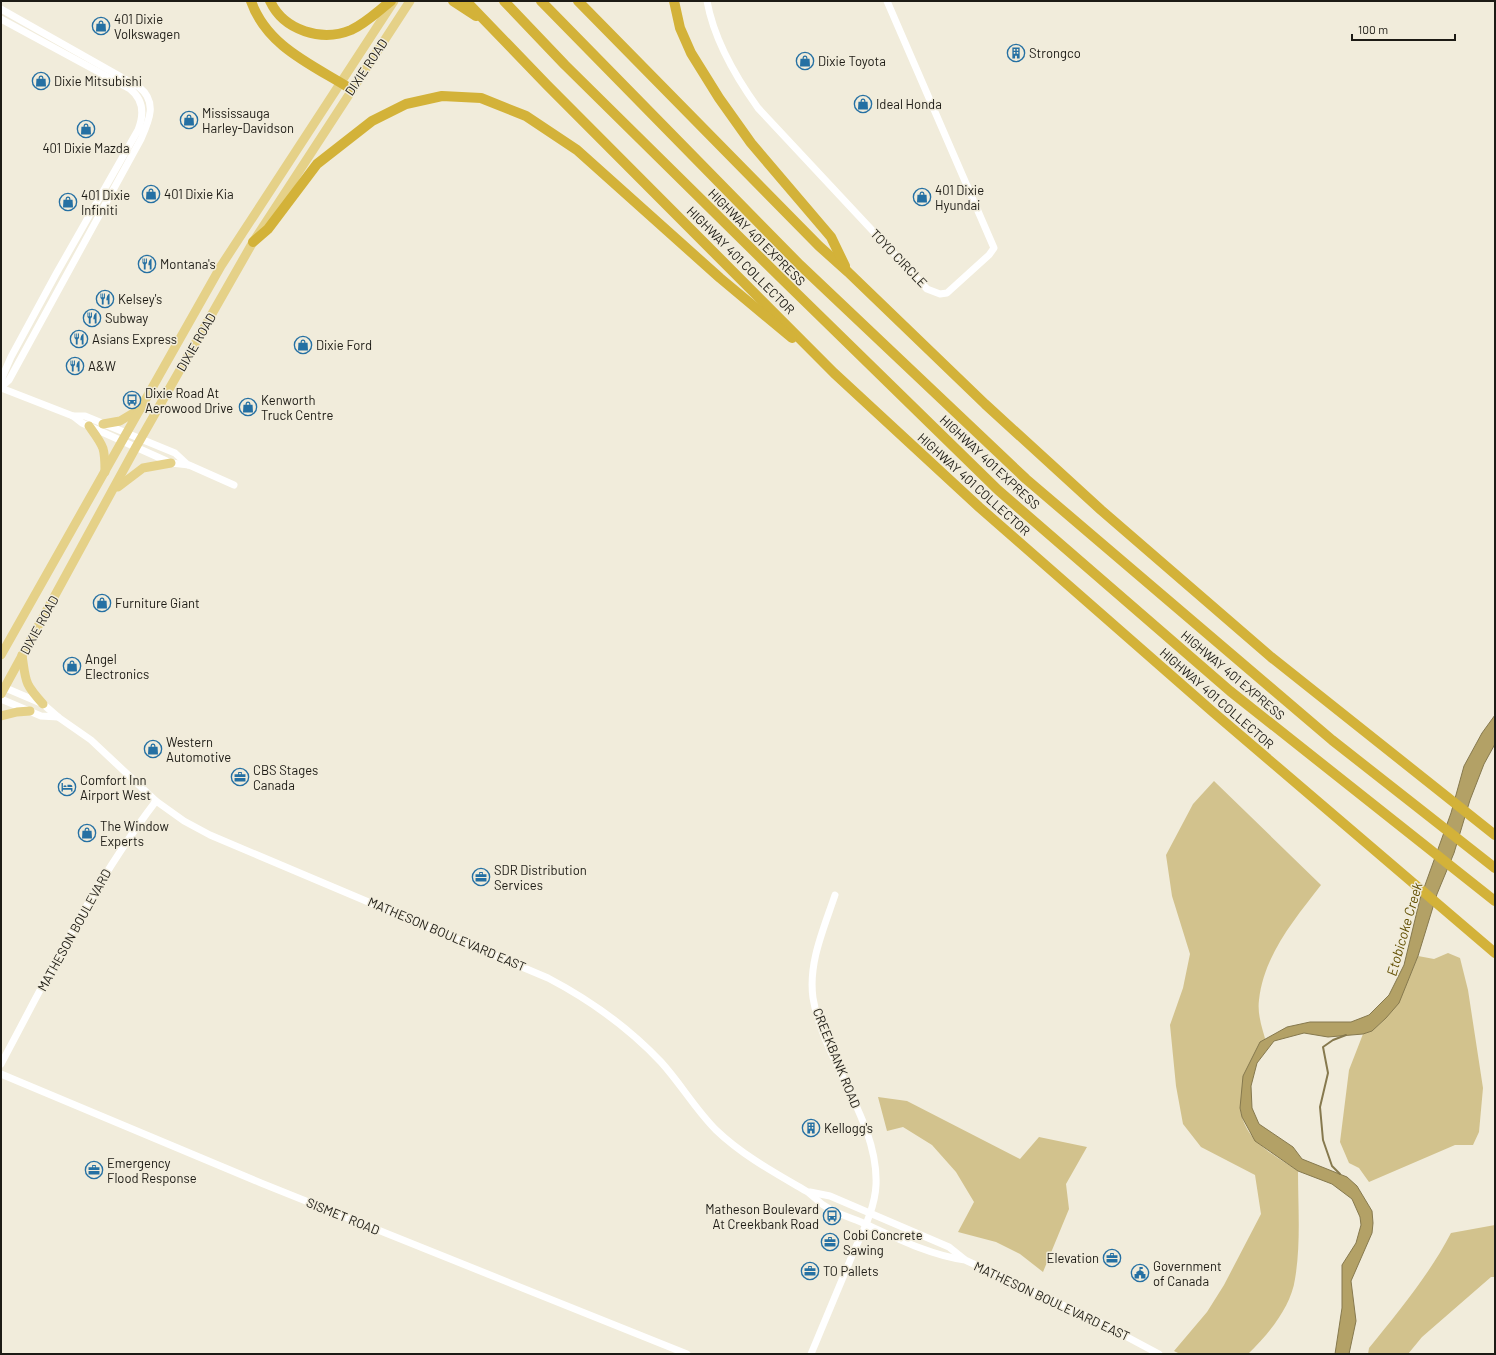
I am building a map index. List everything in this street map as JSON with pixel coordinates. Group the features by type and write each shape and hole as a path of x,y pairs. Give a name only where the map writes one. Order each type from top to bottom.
{"highway":[{"path":"251,1 255,12 269,33 284,48 351,89"},
{"path":"270,1 279,14 290,24 305,31 319,35 336,34 352,30 391,1"},
{"path":"453,1 486,21"},
{"name":"HIGHWAY 401 COLLECTOR","path":"466,1 834,373 979,507 1398,871 1495,953"},
{"name":"HIGHWAY 401 EXPRESS","path":"504,1 565,65 998,490 1230,691 1474,886 1495,901"},
{"name":"HIGHWAY 401 EXPRESS","path":"541,1 800,266 1026,480 1332,740 1495,868"},
{"path":"578,1 819,246 985,404 1101,510 1271,657 1493,833"},
{"path":"674,1 680,28 691,52 719,98 751,143 831,237 848,272"},
{"path":"253,242 268,229 317,164 340,144 372,121 406,104 442,96 481,98 526,116 577,150 720,278 834,373"}],"main road":[{"name":"DIXIE ROAD","path":"2,651 143,407 221,266 394,1"},
{"name":"DIXIE ROAD","path":"2,689 113,492 138,443 253,242 351,89 410,1"},
{"path":"103,424 118,422 128,418 143,407"},
{"path":"90,426 102,444 105,455 104,475"},
{"path":"113,492 142,468 154,464 170,463"},
{"path":"22,655 24,678 29,689 43,704"},
{"path":"1,716 17,712 30,711"}],"street":[{"name":"TOYO CIRCLE","path":"707,1 721,44 741,84 758,108 927,289 940,294 947,293 990,255 994,248 887,1"},
{"path":"1,9 139,87 149,100 151,112 141,139 9,380 1,387 73,416 90,426 125,437"},
{"path":"1,19 130,89 139,99 143,114 138,130 56,274 1,380"},
{"path":"73,416 85,416 103,424 170,463 189,465"},
{"path":"138,443 175,453 189,465 234,485"},
{"name":"MATHESON BOULEVARD EAST","path":"2,689 43,704 58,717 92,740 156,801 184,821 232,845 402,914 548,978 572,991 616,1021 639,1040 662,1063 698,1110 717,1130 741,1150 808,1192 825,1207 944,1257 965,1260"},
{"name":"MATHESON BOULEVARD EAST","path":"1,699 40,716 58,717"},
{"name":"MATHESON BOULEVARD","path":"1,1064 94,892 112,863 156,801"},
{"name":"CREEKBANK ROAD","path":"811,1354 870,1213 876,1186 873,1157 865,1128 824,1033 813,998 812,980 817,948 835,895"},
{"name":"SISMET ROAD","path":"1,1074 267,1186 687,1354"},
{"name":"MATHESON BOULEVARD EAST","path":"808,1192 830,1196 949,1247 965,1260 1099,1322 1159,1354"}],"shaded area":[{"name":"Etobicoke Creek","path":"1495,715 1495,744 1484,764 1470,800 1454,853 1437,894 1418,956 1399,1003 1372,1031 1363,1034 1328,1037 1304,1033 1274,1041 1257,1063 1251,1086 1252,1108 1259,1124 1293,1147 1302,1159 1347,1177 1357,1186 1372,1211 1372,1233 1351,1281 1356,1321 1349,1354 1335,1354 1342,1308 1342,1265 1356,1243 1361,1225 1360,1217 1352,1199 1332,1184 1298,1171 1255,1141 1242,1117 1240,1108 1243,1076 1260,1042 1287,1027 1310,1022 1351,1022 1369,1015 1389,995 1404,965 1420,899 1451,813 1464,766 1482,733"},
{"path":"1214,781 1321,885 1291,925 1267,968 1259,1000 1259,1011 1267,1045 1261,1042 1240,1108 1243,1120 1254,1138 1270,1153 1298,1171 1298,1252 1293,1289 1278,1320 1248,1354 1180,1354 1174,1351 1207,1312 1224,1285 1261,1214 1255,1175 1201,1147 1183,1124 1176,1086 1170,1025 1183,988 1190,954 1172,896 1166,855 1193,804"},
{"path":"1448,953 1460,958 1468,990 1483,1088 1479,1132 1473,1145 1455,1145 1369,1182 1359,1168 1349,1163 1340,1142 1349,1070 1363,1034 1383,1021 1391,1012 1409,979 1418,956 1434,959"},
{"path":"878,1097 907,1101 1020,1159 1039,1137 1087,1147 1066,1184 1069,1209 1043,1272 1020,1254 996,1242 958,1232 974,1202 956,1172 932,1145 903,1127 887,1131"},
{"path":"1495,1225 1495,1277 1491,1277 1422,1337 1408,1354 1368,1354 1369,1348 1423,1278 1451,1233"}],"waterway":[{"path":"1340,1174 1332,1166 1323,1140 1320,1107 1328,1073 1323,1047 1333,1040 1346,1035"}],"place":[{"name":"401 Dixie Volkswagen","path":"101,26"},
{"name":"Strongco","path":"1016,53"},
{"name":"Dixie Toyota","path":"805,61"},
{"name":"Dixie Mitsubishi","path":"41,81"},
{"name":"Ideal Honda","path":"863,104"},
{"name":"Mississauga Harley-Davidson","path":"189,120"},
{"name":"401 Dixie Mazda","path":"86,129"},
{"name":"401 Dixie Kia","path":"151,194"},
{"name":"401 Dixie Hyundai","path":"922,197"},
{"name":"401 Dixie Infiniti","path":"68,202"},
{"name":"Montana's","path":"147,264"},
{"name":"Kelsey's","path":"105,299"},
{"name":"Subway","path":"92,318"},
{"name":"Asians Express","path":"79,339"},
{"name":"Dixie Ford","path":"303,345"},
{"name":"A&W","path":"75,366"},
{"name":"Dixie Road At Aerowood Drive","path":"132,400"},
{"name":"Kenworth Truck Centre","path":"248,407"},
{"name":"Furniture Giant","path":"102,603"},
{"name":"Angel Electronics","path":"72,666"},
{"name":"Western Automotive","path":"153,749"},
{"name":"CBS Stages Canada","path":"240,777"},
{"name":"Comfort Inn Airport West","path":"67,787"},
{"name":"The Window Experts","path":"87,833"},
{"name":"SDR Distribution Services","path":"481,877"},
{"name":"Kellogg's","path":"811,1128"},
{"name":"Emergency Flood Response","path":"94,1170"},
{"name":"Matheson Boulevard At Creekbank Road","path":"832,1216"},
{"name":"Cobi Concrete Sawing","path":"830,1242"},
{"name":"Elevation","path":"1112,1258"},
{"name":"TO Pallets","path":"810,1271"},
{"name":"Government of Canada","path":"1140,1273"}]}
